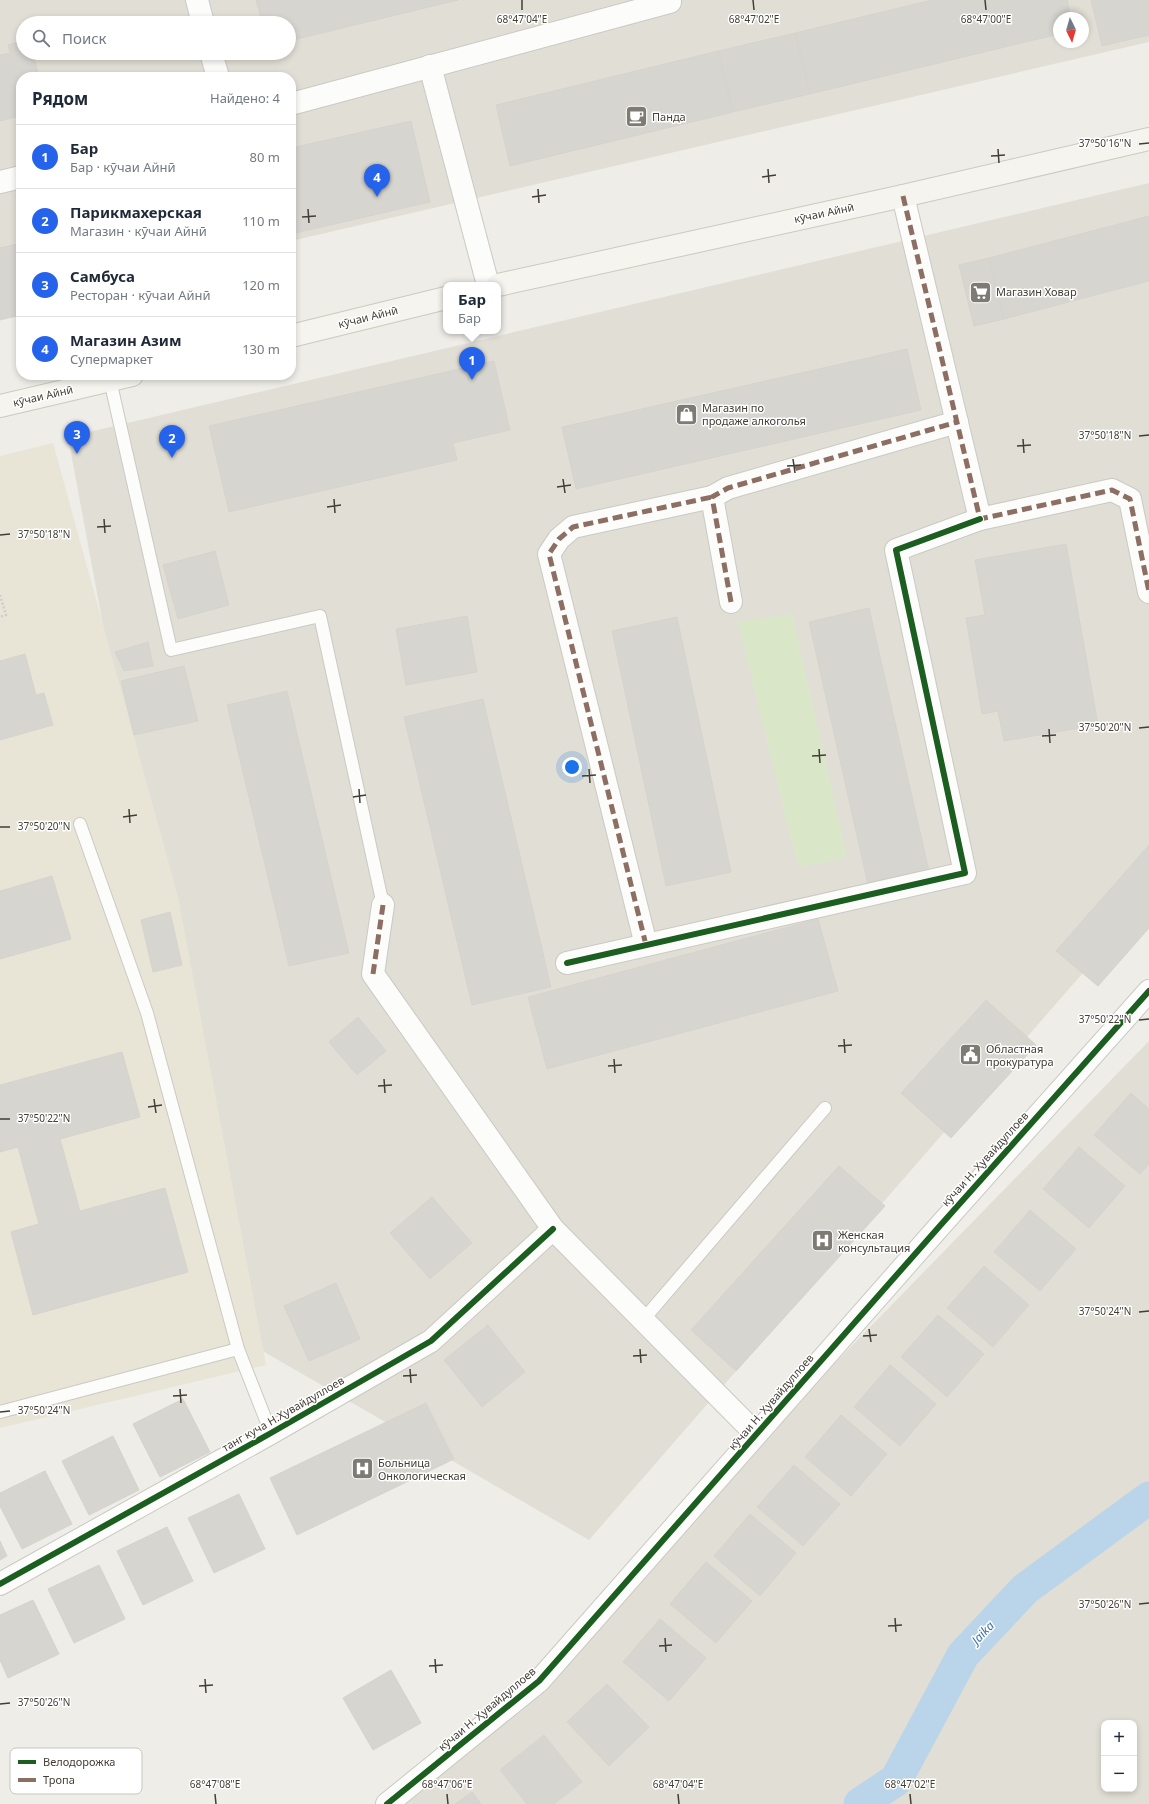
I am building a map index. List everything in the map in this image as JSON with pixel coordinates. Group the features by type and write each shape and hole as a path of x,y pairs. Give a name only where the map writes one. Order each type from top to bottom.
{"main road":[{"name":"кӯчаи Айнӣ","path":"501,284 903,196 1149,138"},
{"name":"кӯчаи Айнӣ","path":"296,335 443,299"},
{"name":"кӯчаи Айнӣ","path":"0,406 110,380"}],"street":[{"path":"197,0 201,16"},
{"path":"296,103 673,1"},
{"path":"214,60 217,72"},
{"path":"430,66 487,282"},
{"path":"0,182 16,178"},
{"path":"903,196 980,519"},
{"path":"646,946 549,554 559,539 573,527 712,496 728,488 957,422"},
{"path":"567,964 965,873 896,550 980,519 1112,490 1130,499 1149,592"},
{"path":"712,496 731,602"},
{"path":"383,905 373,974 553,1229 756,1434"},
{"name":"кӯчаи Н. Ҳувайдуллоев","path":"387,1804 539,1681 1149,991"},
{"name":"танг куча Н.Ҳувайдуллоев","path":"0,1584 271,1433 431,1341 553,1229"}],"lane":[{"path":"110,380 171,650 320,616 383,905"},
{"path":"80,824 147,1013 238,1349 271,1433"},
{"path":"643,1320 825,1108"},
{"path":"0,1412 238,1349"}],"path":[{"path":"0,595 6,615 0,617"}],"shaded area":[{"path":"0,0 1149,0 1149,42 296,240 296,72 16,72 16,304 0,308"},
{"path":"1149,183 1149,897 589,1540 235,1335 68,437"},
{"path":"53,443 178,897 266,1365 0,1428 0,456"},
{"path":"1149,1041 1149,1804 405,1804"}],"green space":[{"path":"792,614 847,858 798,867 738,622"}],"building":[{"path":"256,0 458,0 296,39 296,16 260,16"},
{"path":"932,0 1067,0 1070,12 1053,12 1053,35 810,94 795,33"},
{"path":"1091,0 1149,0 1149,35 1102,46"},
{"path":"795,33 810,94 733,112 718,51"},
{"path":"16,43 16,60 35,60 38,72 16,72 16,117 0,121 0,55 10,53 8,45"},
{"path":"718,51 733,112 510,166 496,105"},
{"path":"411,121 430,202 296,233 296,147"},
{"path":"1149,216 1149,281 1004,319 989,258"},
{"path":"16,244 16,316 0,320 0,248"},
{"name":"Магазин Ховар","path":"989,258 1004,319 974,326 959,265"},
{"path":"907,349 921,410 576,489 562,427"},
{"path":"494,361 510,430 453,443 457,460 229,512 209,426"},
{"path":"1066,544 1098,725 1004,741 998,711 982,714 966,618 985,615 975,560"},
{"path":"215,551 229,605 178,619 163,565"},
{"path":"869,608 929,871 868,885 809,622"},
{"path":"467,616 477,672 406,685 396,629"},
{"path":"677,617 731,872 666,886 612,631"},
{"path":"148,642 153,666 124,671 115,652"},
{"path":"25,654 36,695 44,693 53,725 0,740 0,661"},
{"path":"184,666 198,721 134,735 121,681"},
{"path":"287,691 349,953 289,966 227,705"},
{"path":"483,699 551,987 472,1005 404,717"},
{"path":"1149,845 1149,928 1098,986 1056,951"},
{"path":"52,876 71,939 0,959 0,891"},
{"path":"170,912 182,965 153,972 141,920"},
{"path":"818,919 838,991 547,1069 528,997"},
{"path":"986,1000 1036,1045 951,1138 901,1093"},
{"path":"358,1017 386,1051 357,1075 329,1042"},
{"path":"122,1052 140,1117 60,1139 80,1211 165,1188 188,1272 33,1315 11,1232 39,1224 18,1147 0,1152 0,1085"},
{"path":"1131,1093 1149,1109 1149,1164 1140,1174 1094,1135"},
{"path":"1079,1147 1125,1186 1089,1228 1043,1189"},
{"path":"839,1166 885,1206 736,1371 691,1330"},
{"path":"432,1197 472,1243 430,1279 390,1233"},
{"path":"1030,1210 1076,1249 1040,1291 994,1252"},
{"path":"984,1266 1029,1305 993,1347 947,1308"},
{"path":"336,1283 360,1339 309,1361 284,1306"},
{"path":"938,1315 984,1354 947,1397 901,1357"},
{"path":"488,1325 525,1372 482,1407 444,1360"},
{"path":"890,1365 936,1404 900,1446 854,1407"},
{"path":"183,1399 210,1452 160,1477 133,1424"},
{"name":"Больница Онкологическая","path":"426,1403 454,1459 297,1535 270,1478"},
{"path":"841,1415 887,1454 851,1496 805,1457"},
{"path":"113,1436 139,1490 89,1515 62,1461"},
{"path":"794,1465 840,1504 803,1546 757,1507"},
{"path":"45,1471 72,1524 22,1549 0,1506 0,1493"},
{"path":"239,1494 265,1549 214,1573 188,1518"},
{"path":"750,1514 796,1553 760,1596 714,1556"},
{"path":"167,1527 193,1581 143,1605 117,1551"},
{"path":"0,1541 7,1556 0,1560"},
{"path":"706,1562 752,1601 716,1643 670,1604"},
{"path":"99,1565 125,1619 74,1643 48,1589"},
{"path":"33,1600 59,1654 8,1678 0,1660 0,1615"},
{"path":"660,1619 706,1658 669,1701 623,1662"},
{"path":"391,1670 421,1723 373,1750 343,1698"},
{"path":"607,1684 649,1727 609,1766 567,1722"},
{"path":"544,1735 582,1782 554,1804 527,1804 500,1770"},
{"path":"472,1792 481,1804 455,1804"}],"waterway":[{"name":"Jaika","path":"860,1804 896,1780 963,1655 1025,1589 1149,1498"}],"marked path":[{"path":"903,196 980,519 1112,490 1130,499 1149,592"},
{"path":"731,602 712,497 728,488 957,422"},
{"path":"646,945 549,554 559,539 573,527 712,497"},
{"path":"373,974 383,905"}],"cycle path":[{"path":"567,963 965,873 896,550 980,519"},
{"path":"387,1804 539,1681 1149,991"},
{"path":"0,1584 271,1433 431,1341 553,1229"}],"place":[{"name":"Панда","path":"637,117"},
{"name":"Магазин Азим","path":"377,197"},
{"name":"Магазин Ховар","path":"981,292"},
{"name":"Бар","path":"472,380"},
{"name":"Магазин по продаже алкоголья","path":"687,414"},
{"name":"Самбуса","path":"77,454"},
{"name":"Парикмахерская","path":"172,458"},
{"name":"Областная прокуратура","path":"971,1055"},
{"name":"Женская консультация","path":"822,1241"},
{"name":"Больница Онкологическая","path":"362,1469"}]}
